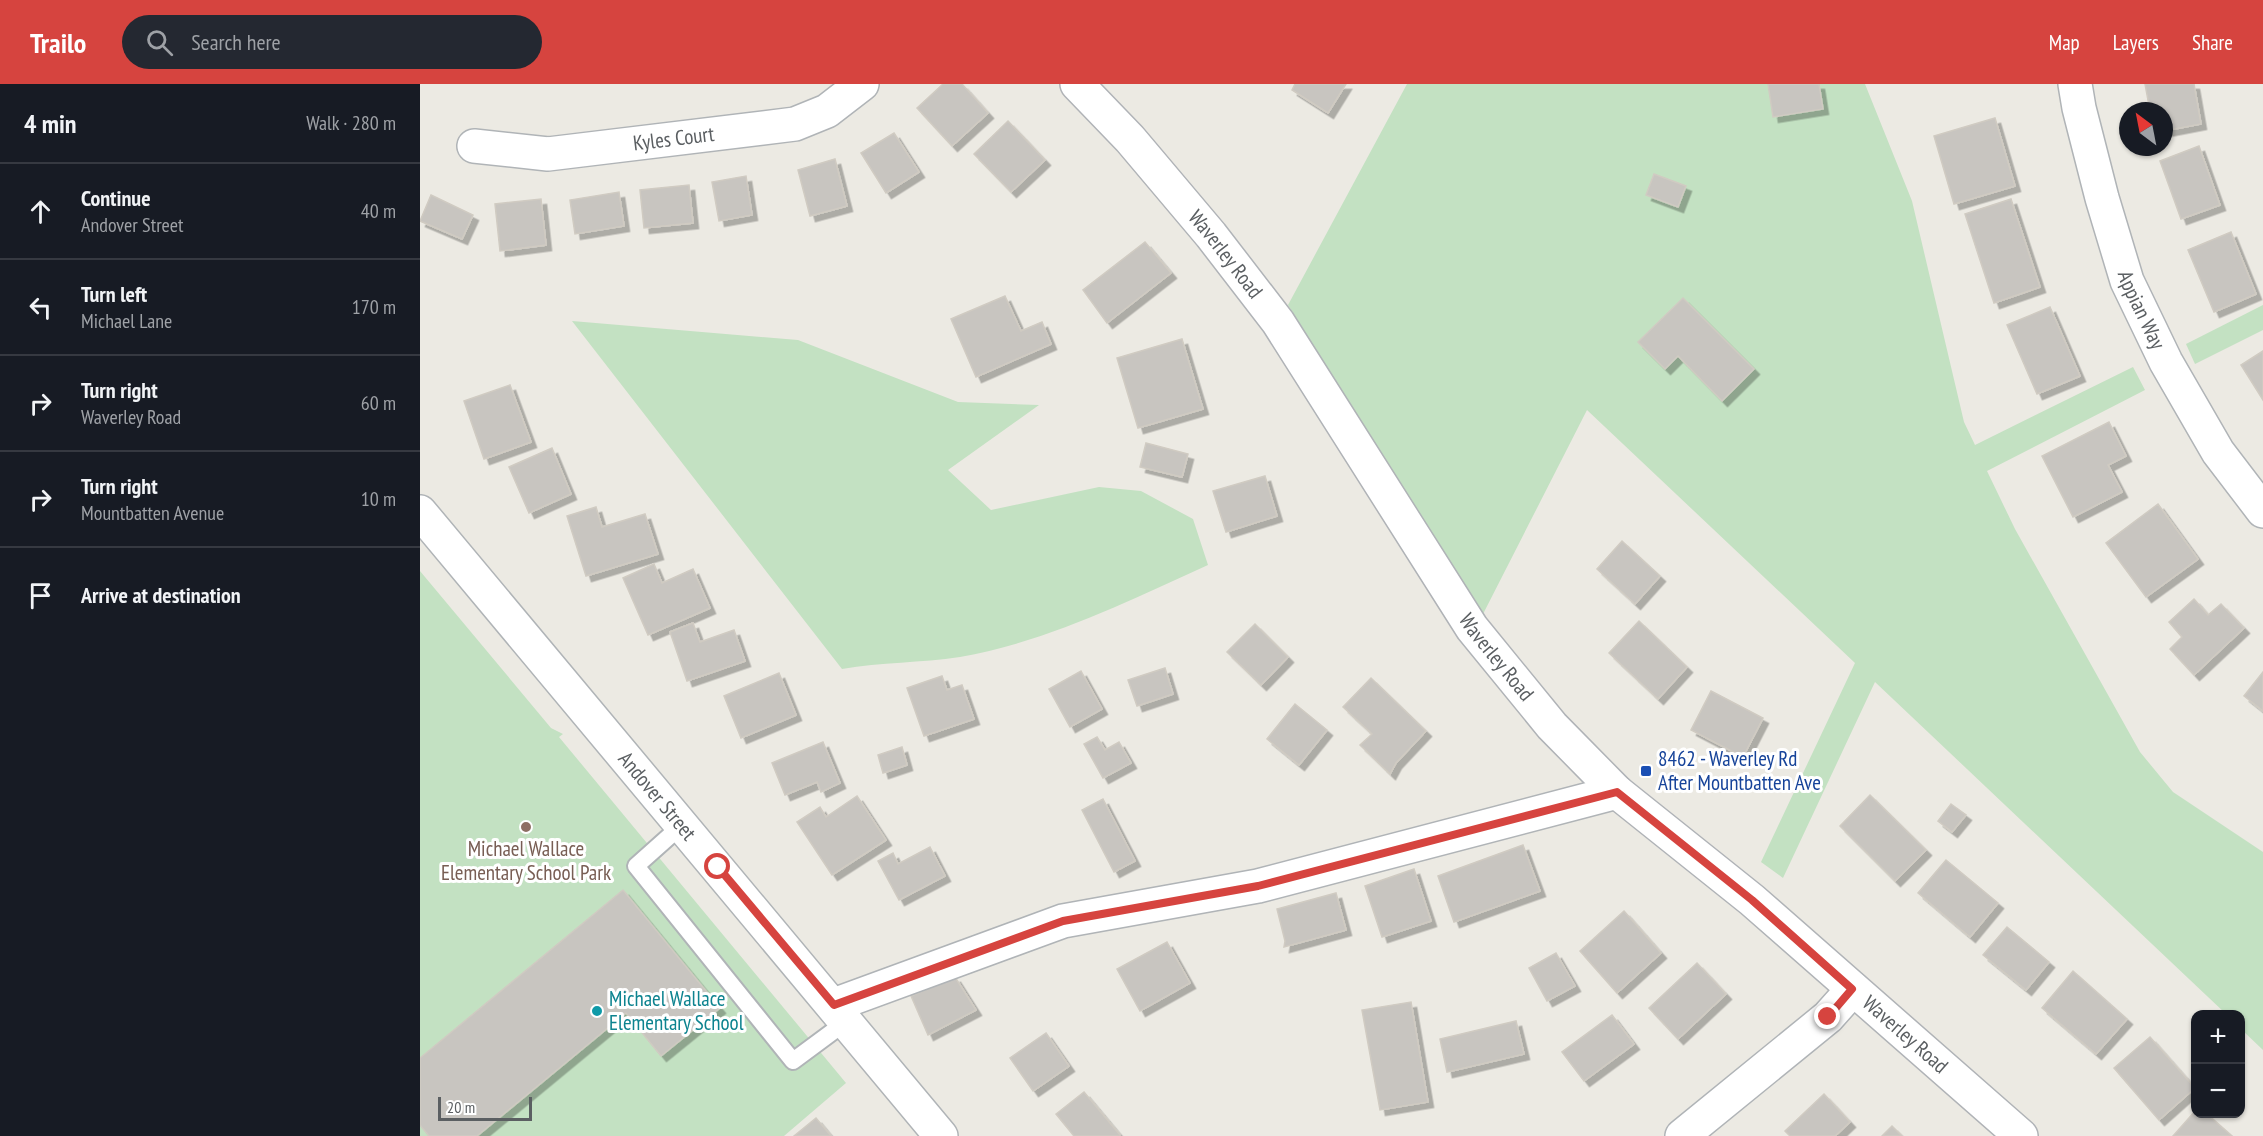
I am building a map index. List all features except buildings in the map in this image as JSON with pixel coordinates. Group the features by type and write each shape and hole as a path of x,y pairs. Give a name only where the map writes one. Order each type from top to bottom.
{"street":[{"name":"Kyles Court","path":"474,146 548,154 795,124 827,111 862,84"},
{"name":"Waverley Road","path":"1077,84 1130,140 1212,235 1278,322 1474,631 1552,726 1617,792 1752,900 2021,1136"},
{"name":"Appian Way","path":"2075,84 2102,198 2127,281 2166,362 2218,452 2263,511"},
{"name":"Andover Street","path":"420,512 841,1013 941,1136"},
{"path":"841,1013 1063,921 1258,886 1617,792"},
{"path":"1682,1136 1828,1017 1852,989"}],"lane":[{"path":"682,825 636,866 793,1060 841,1013"}],"green space":[{"path":"1407,84 1865,84 1912,201 1964,422 1975,445 2133,367 2145,390 1987,471 2015,529 2140,752 2173,792 2263,852 2263,1050 2245,1033 2245,1010 2222,1010 1875,682 1783,878 1761,862 1855,663 1587,410 1482,616 1288,305"},
{"path":"2263,305 2263,330 2195,364 2186,344"},
{"path":"572,321 798,340 958,402 1039,405 948,470 991,510 1099,487 1141,491 1193,519 1208,565 1087,619 1024,641 960,657 842,669"},
{"name":"Michael Wallace Elementary School Park","path":"420,571 551,728 563,734 559,737 846,1083 784,1136 420,1136"}],"place":[{"name":"8462 - Waverley Rd After Mountbatten Ave","path":"1646,771"},
{"name":"Michael Wallace Elementary School Park","path":"526,827"},
{"name":"Michael Wallace Elementary School","path":"597,1011"}],"route":[{"path":"718,867 834,1005 1063,921 1258,886 1617,792 1752,900 1852,989 1828,1017"}]}
